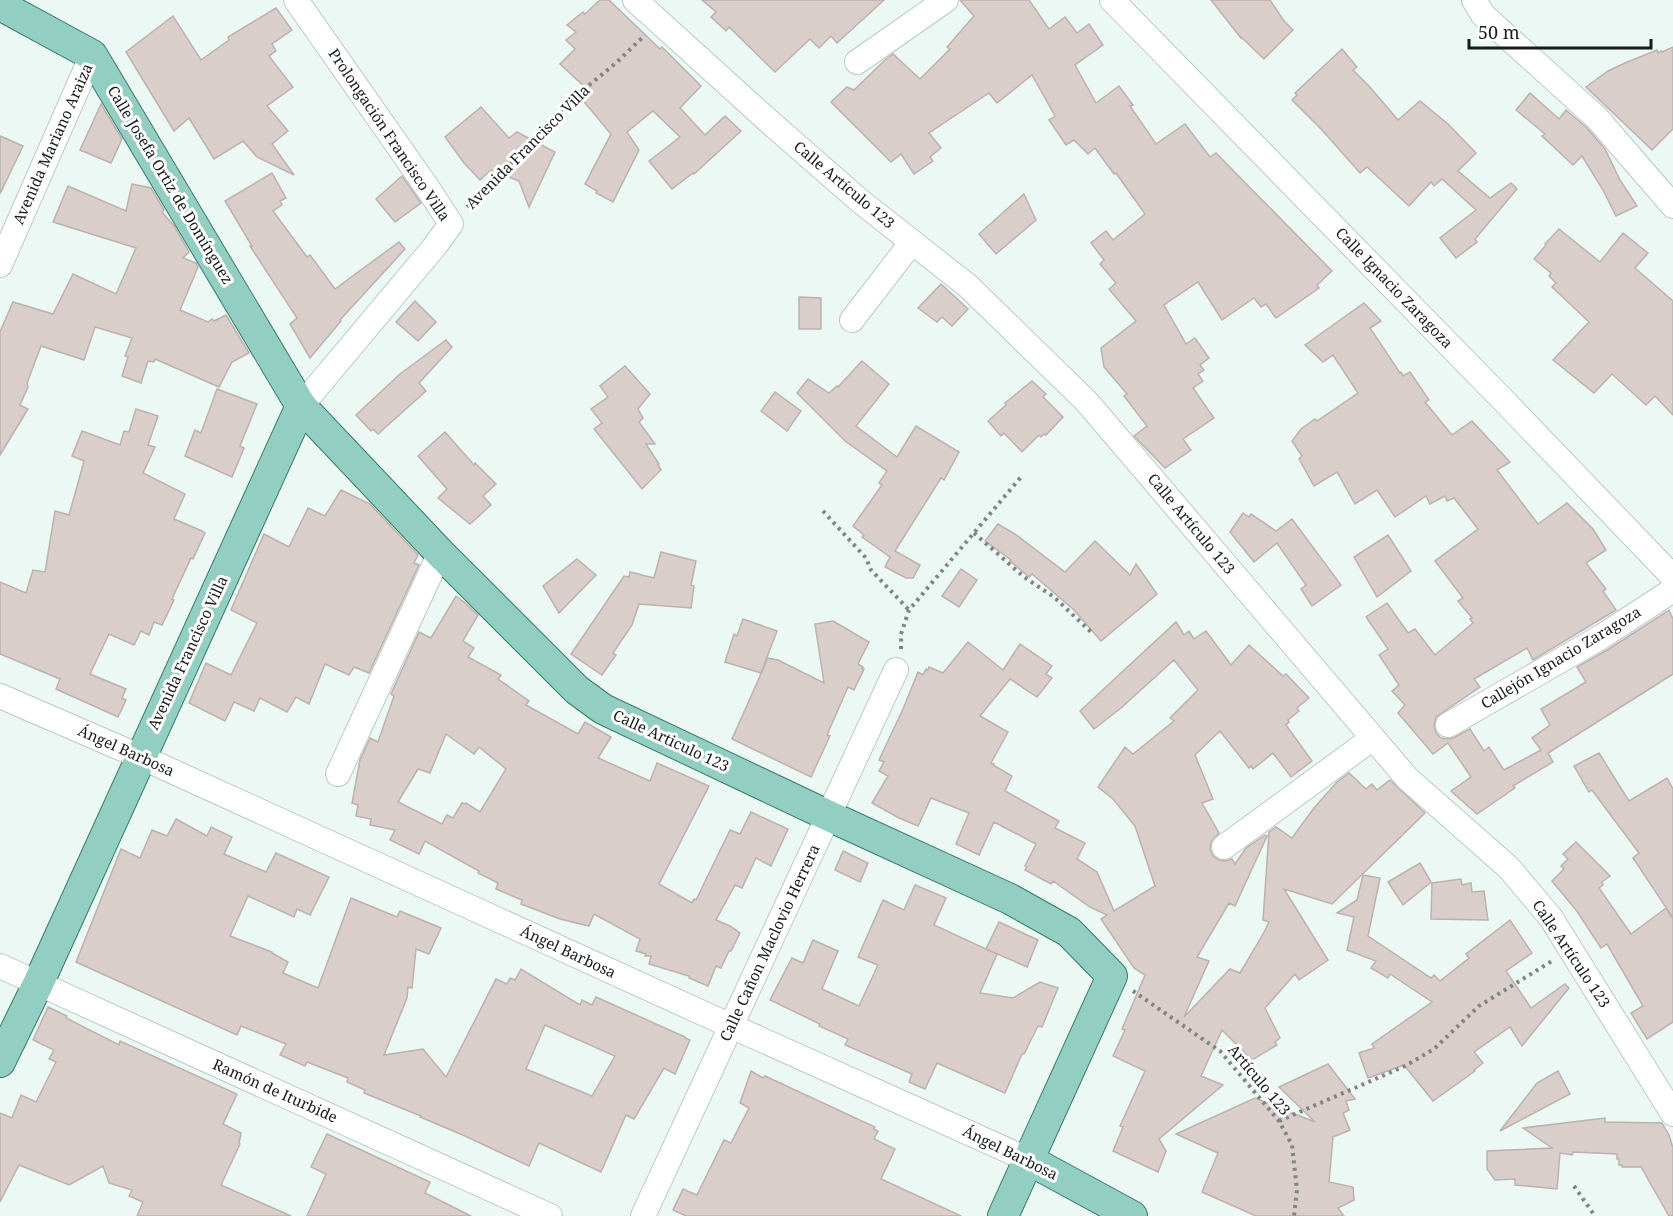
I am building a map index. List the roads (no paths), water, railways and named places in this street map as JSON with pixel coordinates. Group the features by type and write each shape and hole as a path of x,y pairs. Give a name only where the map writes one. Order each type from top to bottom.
{"main road":[{"path":"0,5 92,55"},
{"name":"Calle Josefa Ortiz de Domínguez","path":"92,55 301,406"},
{"name":"Calle Articulo 123","path":"301,406 440,553 577,690 603,709 1010,899 1069,932 1112,976 1029,1160"},
{"name":"Avenida Francisco Villa","path":"0,1062 38,984 301,406"},
{"path":"1003,1216 1029,1160"},
{"name":"Ángel Barbosa","path":"1029,1160 1132,1216"}],"street":[{"name":"Prolongación Francisco Villa","path":"296,0 451,224 301,406"},
{"name":"Calle Artículo 123","path":"635,0 860,201 968,286 1087,402 1407,778 1509,868 1551,918 1673,1114"},
{"path":"857,62 946,0"},
{"name":"Calle Ignacio Zaragoza","path":"1112,0 1673,577"},
{"path":"1474,0 1483,15 1598,118 1673,206"},
{"name":"Avenida Mariano Araiza","path":"0,265 92,55"},
{"path":"852,320 912,242"},
{"path":"339,774 440,553"},
{"name":"Callejón Ignacio Zaragoza","path":"1448,725 1601,637 1673,590"},
{"name":"Calle Cañon Maclovio Herrera","path":"643,1216 896,670"},
{"name":"Ángel Barbosa","path":"0,696 141,757 1029,1160"},
{"path":"1224,847 1373,738"},
{"name":"Ramón de Iturbide","path":"0,966 550,1216"}]}
